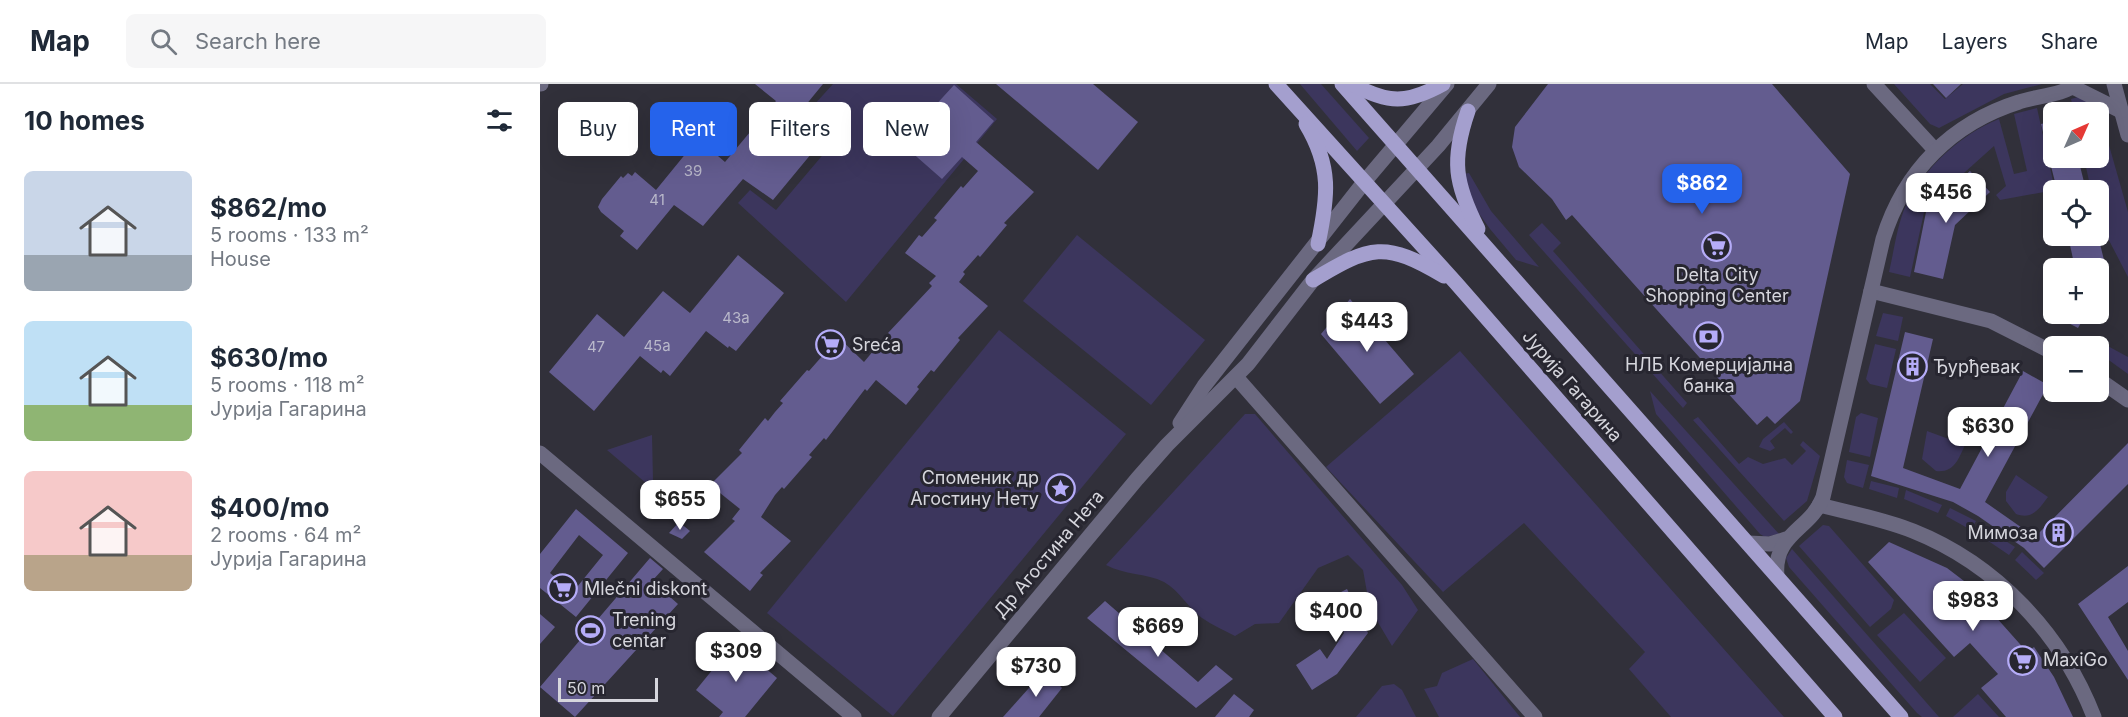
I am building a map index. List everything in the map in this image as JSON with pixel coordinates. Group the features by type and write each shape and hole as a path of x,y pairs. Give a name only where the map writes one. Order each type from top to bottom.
{"main road":[{"name":"Јурија Гагарина","path":"1276,84 1456,283 1835,717"},
{"name":"Јурија Гагарина","path":"1342,84 1901,717"},
{"path":"1352,84 1379,97 1399,100 1421,95 1445,84"},
{"path":"1294,104 1310,130 1327,177 1327,198 1318,243"},
{"path":"1468,111 1456,157 1457,176 1466,205 1489,251"},
{"path":"1313,280 1352,259 1372,252 1386,251 1415,259 1456,283"}],"street":[{"name":"Др Агостина Нета","path":"1167,445 1204,386 1365,181 1445,84"},
{"name":"Др Агостина Нета","path":"939,717 1167,445 1236,377 1313,280 1417,170 1490,84"},
{"path":"1874,84 1935,150"},
{"path":"2114,84 2128,135"},
{"path":"1777,576 1776,564 1786,539 1819,506 1883,239 1894,207 1912,176 1935,150 1968,125 1997,110 2075,85 2121,111"},
{"path":"1871,291 1991,321 2043,347"},
{"path":"1236,377 1535,717"},
{"path":"2109,387 2128,400"},
{"path":"540,453 854,717"},
{"path":"1819,506 1912,531 1943,546 1988,575 2025,607 2055,644 2075,676 2094,717"},
{"path":"1748,543 1770,544 1786,539"}],"shaded area":[{"path":"833,84 956,84 997,119 846,302 738,203 750,190 776,210 822,156 851,156 851,102 817,102"},
{"path":"1300,84 1321,84 1369,138 1357,151"},
{"path":"1894,84 1930,84 1945,99 1963,84 2042,84 2004,94 1939,128 1930,124"},
{"path":"2082,96 2095,102 2072,102 2071,99"},
{"path":"2037,108 2043,135 2043,168 2050,168 2053,180 2043,180 2043,192 2000,200 1996,195 2006,186 1994,146 1925,208 1910,277 1889,272 1898,229 1906,205 1933,165 1958,143 1985,125 1999,119 2014,174 2027,171 2014,114"},
{"path":"2109,145 2128,212 2128,277 2109,240 2109,180 2089,180 2086,168 2109,168"},
{"path":"1469,173 1491,211 1539,267 1516,260 1490,229 1475,208 1463,174"},
{"path":"1542,223 1561,243 1553,251 1687,403 1683,408 1529,235"},
{"path":"1077,235 1205,340 1151,405 1023,301"},
{"path":"1883,313 1903,317 1898,341 1876,336"},
{"path":"999,330 1126,434 893,716 767,613"},
{"path":"1875,344 1896,349 1887,388 1870,384 1866,379"},
{"path":"2109,347 2128,357 2128,374 2109,360"},
{"path":"1460,351 1784,717 1671,717 1629,669 1645,652 1524,523 1443,592 1326,467"},
{"path":"1650,391 1779,534 1765,537 1760,534 1656,414"},
{"path":"1861,413 1878,418 1870,457 1849,452 1856,417"},
{"path":"1245,414 1255,414 1402,585 1418,610 1392,646 1370,609 1363,570 1348,555 1318,568 1279,623 1255,624 1235,636 1202,618 1164,582 1120,571 1106,565"},
{"path":"1698,417 1739,464 1748,457 1763,464 1785,458 1792,465 1806,451 1800,445 1803,441 1820,456 1807,501 1784,521 1693,420"},
{"path":"1784,422 1793,432 1791,434 1785,428 1770,441 1775,448 1770,451 1759,447 1763,439"},
{"path":"1927,431 1965,445 1951,468 1936,471 1922,459"},
{"path":"652,435 653,481 646,483 607,450"},
{"path":"1847,460 1869,465 1863,488 1847,483 1844,477"},
{"path":"2016,475 2048,497 2038,509 2026,516 2016,514 2006,501 2006,492"},
{"path":"1871,481 1899,488 1897,498 1869,489"},
{"path":"1906,490 1942,505 1938,513 1904,499"},
{"path":"1950,508 1976,521 1971,530 1946,516"},
{"path":"1823,525 1829,526 1894,600 1891,609 1870,627 1799,546"},
{"path":"1983,526 2015,547 2009,555 1978,534"},
{"path":"1792,549 1939,717 1922,717 1917,713 1789,567 1786,558"},
{"path":"2022,552 2044,573 2036,580 2015,560"},
{"path":"1904,613 1946,658 1920,682 1877,635"},
{"path":"1473,659 1520,717 1439,717 1424,689 1437,686 1442,673"},
{"path":"1394,684 1402,690 1416,717 1356,717 1382,686"},
{"path":"1978,694 1999,717 1953,717"}],"building":[{"path":"755,84 823,84 808,102 776,101"},
{"path":"996,84 1093,84 1138,122 1098,170"},
{"name":"Delta City Shopping Center","path":"1548,84 1772,84 1850,174 1800,401 1775,424 1767,416 1757,425 1572,215 1566,220 1552,199 1519,167 1512,147 1515,127"},
{"path":"1933,84 1961,84 1946,98"},
{"path":"954,85 994,121 976,142 1034,192 1004,223 1007,225 980,257 978,255 963,272 965,274 959,282 988,306 958,338 960,340 934,372 931,370 906,405 876,380 867,391 865,389 826,440 824,438 809,455 812,457 784,489 782,487 775,495 761,517 791,541 760,573 763,575 750,591 704,552 735,521 732,519 740,509 710,485 742,453 739,450 765,418 768,421 783,403 780,401 824,354 821,352 836,335 864,362 874,350 876,352 891,335 888,333 932,286 929,283 936,276 905,253 919,235 922,237 937,220 934,218 961,186 963,188 978,171 962,157 942,179 916,156 950,156 950,102 938,102"},
{"path":"749,133 749,156 809,156 773,200 743,179 703,226 674,205 637,250 620,236 624,231 598,207 621,176 623,178 628,173 632,176 635,172 656,190 684,156 718,156 725,162 730,156 737,156 737,148"},
{"path":"2052,168 2080,168 2084,180 2054,180"},
{"path":"1970,171 1990,192 1955,225 1943,279 1914,272 1927,207"},
{"path":"2070,246 2100,246 2104,258 2073,258"},
{"path":"738,255 784,293 736,351 729,346 728,348 706,331 670,376 663,370 661,373 640,356 594,411 549,372 597,314 624,337 663,291 690,313"},
{"path":"1350,299 1414,374 1380,404 1321,334"},
{"path":"1905,332 1933,339 1903,468 1960,489 2023,371 2043,382 2043,394 1985,502 2035,537 2128,443 2128,484 2044,568 2024,548 1978,516 1953,502 1871,476"},
{"path":"576,509 628,553 576,617 540,588 540,554","holes":["579,535 603,555 573,592 550,573"]},
{"path":"679,522 690,531 682,539 669,533"},
{"path":"1889,542 1947,568 2002,610 1995,616 2027,652 2034,647 2054,677 2073,717 2006,717 1981,688 1998,674 1970,643 1954,657 1868,562"},
{"path":"650,558 663,569 652,581 678,604 575,717 540,687"},
{"path":"2128,566 2128,602 2108,617 2128,651 2128,680 2078,604"},
{"path":"1347,589 1368,633 1337,674 1312,690 1296,665 1320,649 1327,659 1344,633 1327,599"},
{"path":"1105,601 1198,682 1216,665 1233,679 1196,708 1087,618"},
{"path":"540,614 555,627 540,644"},
{"path":"735,642 777,678 745,717 719,717 723,712 696,690"},
{"path":"1045,670 1062,688 1039,717 1003,717"},
{"path":"1234,694 1254,710 1249,717 1215,717"}],"place":[{"name":"Delta City Shopping Center","path":"1717,246"},
{"name":"НЛБ Комерцијална банка","path":"1709,336"},
{"name":"Sreća","path":"831,345"},
{"name":"Ђурђевак","path":"1912,367"},
{"name":"Споменик др Агостину Нету","path":"1060,488"},
{"name":"Мимоза","path":"2059,533"},
{"name":"Mlečni diskont","path":"563,589"},
{"name":"Trening centar","path":"591,630"},
{"name":"MaxiGo","path":"2022,660"}]}
